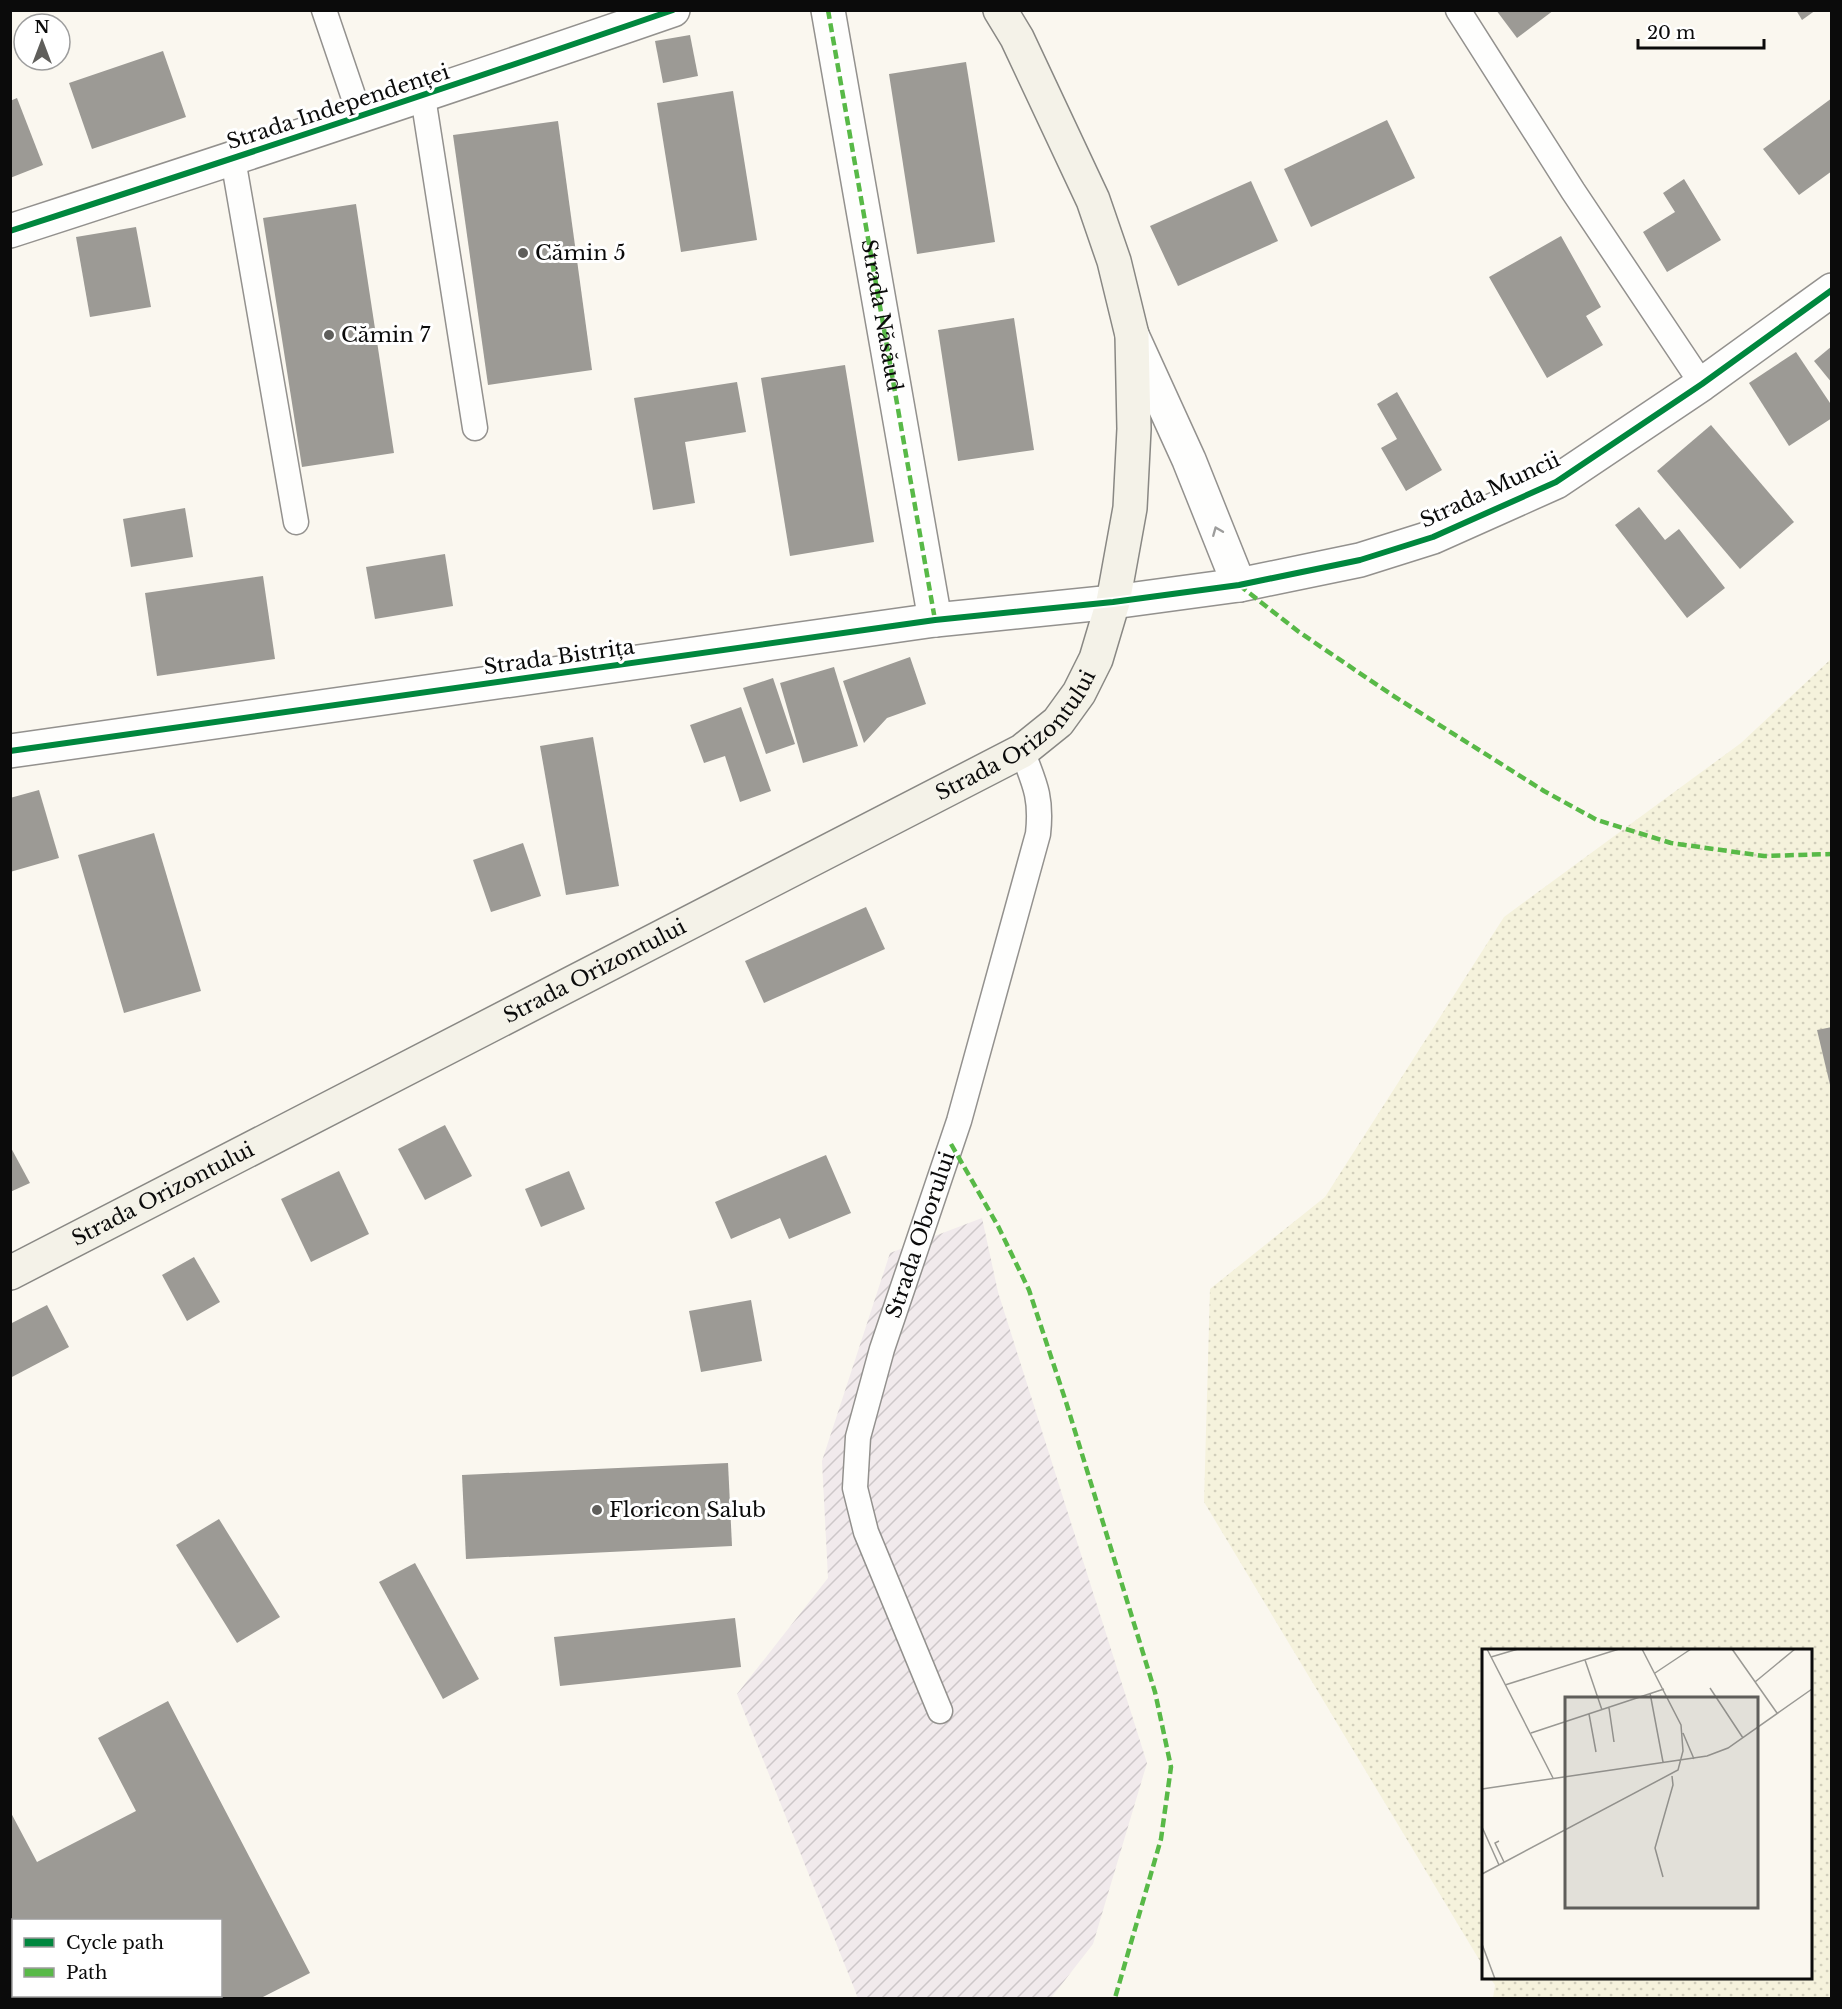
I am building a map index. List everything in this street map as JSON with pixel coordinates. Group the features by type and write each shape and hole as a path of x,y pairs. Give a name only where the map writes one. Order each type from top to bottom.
{"main road":[{"name":"Strada Orizontului","path":"10,1273 1022,751 1058,722 1079,693 1096,659 1113,602 1130,508 1134,429 1132,335 1114,261 1093,200 1017,38 1000,10"}],"street":[{"name":"Strada Independenței","path":"10,231 423,97 674,10"},
{"name":"Strada Năsăud","path":"828,10 935,620"},
{"name":"Strada Muncii","path":"1113,602 1239,585 1360,560 1433,537 1489,513 1556,482 1701,384 1832,290"},
{"path":"1132,335 1188,460 1239,585"},
{"name":"Strada Bistrița","path":"10,752 935,620 1113,602"}],"lane":[{"path":"324,10 360,116"},
{"path":"1458,10 1573,191 1701,384"},
{"path":"423,97 475,428"},
{"path":"233,159 296,522"},
{"name":"Strada Oborului","path":"940,1711 866,1532 855,1488 858,1437 882,1349 959,1121 1038,834 1040,812 1037,789 1022,751"}],"shaded area":[{"path":"1831,659 1831,1998 1493,1998 1495,1985 1491,1979 1812,1979 1812,1649 1482,1649 1482,1964 1204,1502 1210,1289 1325,1197 1504,917 1741,743"},
{"name":"Floricon Salub","path":"982,1218 998,1292 1147,1763 1093,1944 1051,1998 858,1998 737,1694 828,1578 822,1461 890,1253"}],"building":[{"path":"1496,10 1554,10 1517,38"},
{"path":"1796,10 1816,10 1802,20"},
{"path":"690,35 698,76 663,83 655,41"},
{"path":"163,51 186,117 92,149 69,83"},
{"path":"966,62 995,242 917,254 889,74"},
{"path":"733,91 757,240 681,252 657,103"},
{"path":"17,98 43,165 10,178 10,101"},
{"path":"1832,98 1832,171 1799,195 1763,149"},
{"path":"1387,120 1415,178 1311,227 1284,169"},
{"name":"Cămin 5","path":"558,121 592,370 488,385 453,135"},
{"path":"1684,179 1721,240 1667,272 1643,232 1675,212 1663,193"},
{"path":"1251,181 1278,241 1178,286 1150,226"},
{"name":"Cămin 7","path":"356,204 394,453 302,467 263,218"},
{"path":"136,227 151,307 90,317 76,237"},
{"path":"1561,236 1601,307 1586,316 1603,345 1547,378 1489,277"},
{"path":"1014,318 1034,450 958,461 938,330"},
{"path":"1832,346 1832,383 1814,361"},
{"path":"1796,352 1832,406 1832,418 1789,446 1749,383"},
{"path":"845,365 874,542 790,556 761,378"},
{"path":"737,382 746,432 685,442 695,503 653,510 634,398"},
{"path":"1397,392 1442,470 1406,491 1381,448 1397,439 1377,404"},
{"path":"1711,425 1794,522 1740,569 1657,471"},
{"path":"1639,507 1665,540 1679,529 1725,588 1687,618 1615,525"},
{"path":"185,508 193,557 131,567 123,519"},
{"path":"445,554 453,606 375,619 366,567"},
{"path":"263,576 275,659 157,676 145,593"},
{"path":"910,657 926,704 887,718 864,743 843,681"},
{"path":"834,667 858,746 803,763 780,683"},
{"path":"773,678 795,744 766,754 743,688"},
{"path":"741,707 771,791 740,802 725,756 704,763 690,725"},
{"path":"593,737 619,886 566,895 540,746"},
{"path":"39,790 59,858 10,872 10,798"},
{"path":"154,833 201,991 124,1013 78,855"},
{"path":"523,843 541,896 491,912 473,860"},
{"path":"866,907 885,949 764,1003 745,961"},
{"path":"1832,1027 1832,1088 1831,1089 1817,1030"},
{"path":"445,1125 472,1176 425,1200 398,1149"},
{"path":"10,1146 30,1183 10,1192"},
{"path":"826,1155 851,1213 789,1239 780,1218 731,1239 715,1202"},
{"path":"339,1171 369,1234 311,1262 281,1199"},
{"path":"569,1171 585,1209 541,1227 525,1189"},
{"path":"194,1257 220,1302 187,1321 162,1275"},
{"path":"751,1300 762,1361 701,1372 689,1311"},
{"path":"47,1305 69,1347 10,1378 10,1324"},
{"name":"Floricon Salub","path":"728,1463 732,1546 466,1559 462,1475"},
{"path":"219,1519 280,1617 237,1643 176,1545"},
{"path":"415,1563 479,1679 443,1699 379,1582"},
{"path":"735,1618 741,1667 560,1686 554,1637"},
{"path":"168,1701 310,1973 261,1998 10,1998 10,1811 37,1862 136,1811 98,1738"}],"marked path":[{"path":"828,10 935,620"},
{"path":"1239,585 1299,632 1392,695 1544,791 1597,820 1671,843 1764,856 1832,854"},
{"path":"951,1144 998,1226 1029,1290 1066,1402 1155,1692 1171,1767 1161,1839 1115,1998"}],"cycle path":[{"path":"10,231 673,10"},
{"path":"10,751 935,620 1113,602 1239,585 1360,560 1433,537 1556,482 1702,384 1832,290"}],"place":[{"name":"Cămin 5","path":"523,253"},
{"name":"Cămin 7","path":"329,335"},
{"name":"Floricon Salub","path":"597,1510"}]}
